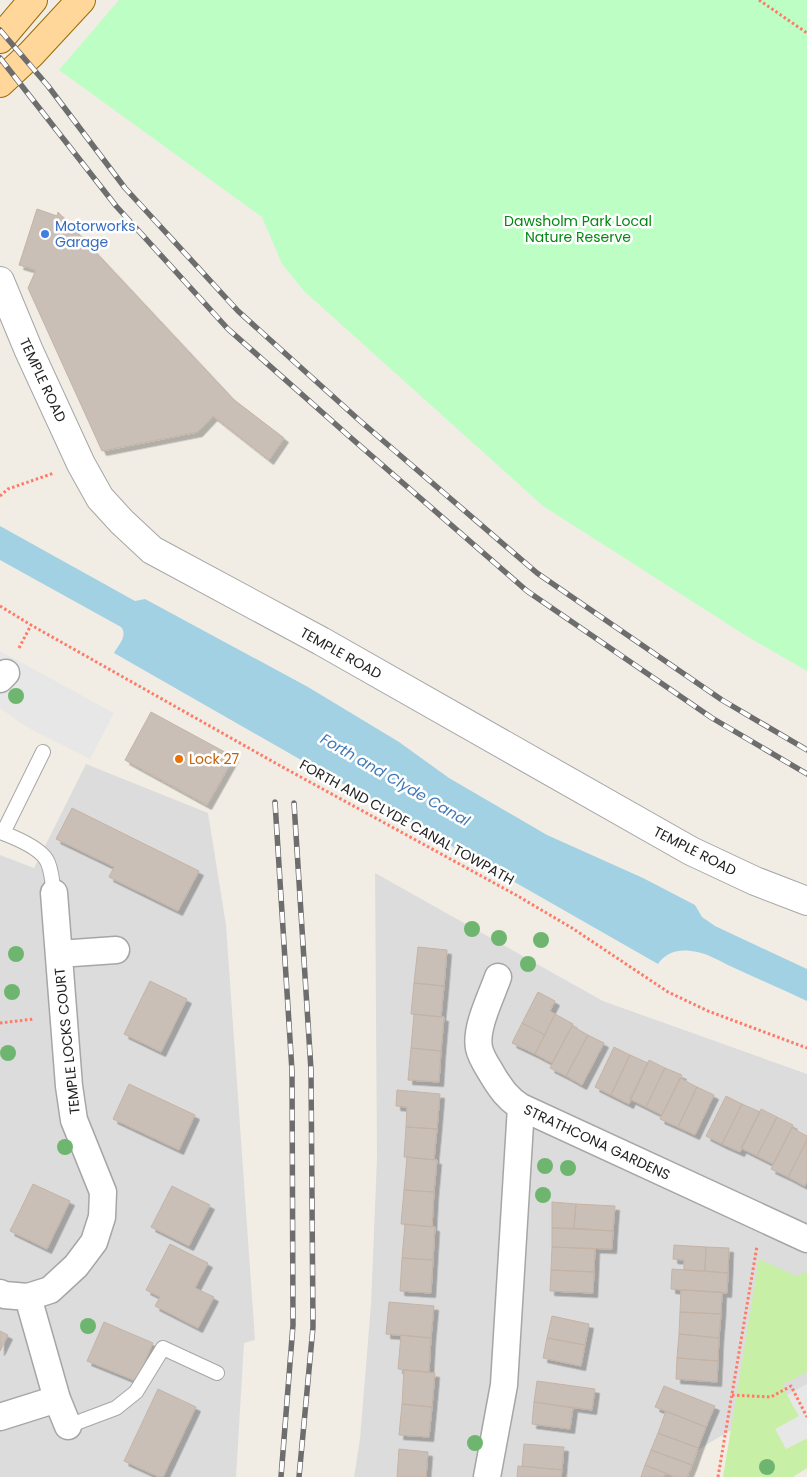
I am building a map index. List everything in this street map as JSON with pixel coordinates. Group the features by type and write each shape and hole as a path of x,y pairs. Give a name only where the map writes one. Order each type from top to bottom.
{"main road":[{"path":"0,39 33,0"},
{"path":"0,82 31,54 81,0"}],"street":[{"name":"TEMPLE ROAD","path":"0,280 7,315 29,351 81,464 100,498 152,550 320,641 691,851 755,881 807,901"},
{"name":"TEMPLE LOCKS COURT","path":"28,1297 50,1290 76,1266 94,1242 102,1218 102,1192 74,1120 69,1086 54,893"},
{"name":"TEMPLE LOCKS COURT","path":"59,954 116,950"},
{"name":"STRATHCONA GARDENS","path":"498,977 479,1031 479,1049 482,1058 505,1095 521,1107 807,1239"},
{"path":"486,1477 504,1385 521,1107"},
{"path":"0,1293 28,1297 57,1399 68,1426"},
{"path":"0,1417 57,1399"}],"lane":[{"path":"44,752 3,833 28,843 46,858 54,893"},
{"path":"68,1426 116,1408 136,1392 163,1348 217,1373"}],"path":[{"path":"760,0 807,34"},
{"path":"0,496 8,489 81,464"},
{"name":"FORTH AND CLYDE CANAL TOWPATH","path":"0,606 260,754 516,895 572,928 668,992 708,1011 807,1048"},
{"path":"0,1023 64,1015"},
{"path":"718,1477 762,1218"},
{"path":"732,1395 771,1397 791,1386 807,1417"}],"shaded area":[{"path":"0,651 114,713 90,759 25,726 0,708"},
{"path":"86,764 208,813 226,925 255,1340 244,1343 236,1477 0,1477 0,855 34,868"},
{"path":"375,873 603,1001 807,1074 807,1385 652,1477 354,1477 360,1439 371,1304 377,1158"},
{"path":"807,1384 807,1438 786,1449 775,1429 799,1416 787,1395"}],"green space":[{"name":"Dawsholm Park Local Nature Reserve","path":"119,0 807,0 807,671 748,637 543,506 304,291 282,264 262,217 59,70"},
{"path":"759,1259 796,1276 807,1272 807,1372 782,1385 799,1416 786,1449 807,1438 807,1468 793,1477 723,1477"}],"water":[{"name":"Forth and Clyde Canal","path":"0,526 135,601 145,599 308,687 399,742 449,778 547,835 643,878 695,905 702,917 715,926 807,969 807,1001 701,953 677,951 664,957 658,964 114,653 123,637 124,633 121,627 0,560"}],"building":[{"path":"37,209 57,216 58,212 233,399 284,438 269,460 213,416 198,432 102,451 28,288 36,270 19,265"},
{"name":"Lock 27","path":"151,712 234,757 207,805 125,760"},
{"path":"72,808 199,871 178,911 109,877 114,867 56,839"},
{"path":"418,947 447,950 444,986 414,983"},
{"path":"150,981 187,999 161,1052 124,1034"},
{"path":"414,983 444,986 441,1017 411,1014"},
{"path":"538,992 555,1001 550,1011 555,1014 545,1035 522,1023"},
{"path":"414,1014 444,1017 441,1051 411,1048"},
{"path":"555,1014 573,1024 552,1063 535,1054"},
{"path":"522,1023 545,1035 535,1054 512,1043"},
{"path":"572,1026 588,1035 566,1076 550,1068"},
{"path":"588,1035 604,1043 582,1085 566,1076"},
{"path":"614,1047 630,1055 611,1095 595,1087"},
{"path":"411,1048 441,1051 439,1082 408,1080"},
{"path":"630,1055 648,1063 629,1104 611,1095"},
{"path":"649,1060 665,1068 646,1107 630,1099"},
{"path":"665,1068 682,1075 662,1115 646,1107"},
{"path":"680,1078 697,1087 678,1127 660,1119"},
{"path":"129,1084 195,1115 179,1150 113,1119"},
{"path":"697,1087 714,1095 695,1135 678,1127"},
{"path":"397,1090 440,1094 437,1129 406,1127 407,1107 396,1106"},
{"path":"726,1096 742,1104 722,1144 706,1136"},
{"path":"742,1104 760,1112 740,1152 722,1144"},
{"path":"761,1109 777,1117 757,1156 741,1148"},
{"path":"777,1117 793,1125 773,1164 757,1156"},
{"path":"406,1127 437,1129 434,1160 404,1157"},
{"path":"792,1128 807,1136 807,1140 788,1177 771,1169"},
{"path":"807,1140 807,1181 805,1186 788,1177"},
{"path":"407,1157 437,1160 434,1192 404,1190"},
{"path":"33,1184 70,1201 47,1249 10,1231"},
{"path":"172,1186 210,1205 189,1246 151,1227"},
{"path":"404,1190 434,1192 432,1227 401,1224"},
{"path":"552,1202 576,1204 574,1228 552,1228"},
{"path":"576,1204 615,1206 613,1231 574,1228"},
{"path":"405,1224 435,1227 433,1260 402,1258"},
{"path":"552,1228 613,1231 612,1249 552,1247"},
{"path":"170,1244 208,1263 195,1288 214,1297 198,1328 155,1306 160,1297 146,1290"},
{"path":"674,1245 706,1247 705,1271 684,1270 684,1260 673,1259"},
{"path":"552,1247 595,1249 594,1272 551,1270"},
{"path":"706,1247 729,1248 728,1273 705,1271"},
{"path":"402,1258 433,1260 431,1293 400,1291"},
{"path":"672,1269 728,1273 727,1293 671,1289"},
{"path":"551,1270 594,1272 593,1293 550,1291"},
{"path":"681,1290 722,1292 721,1314 680,1312"},
{"path":"389,1302 434,1306 431,1338 386,1334"},
{"path":"680,1312 721,1314 719,1338 679,1334"},
{"path":"552,1316 589,1324 585,1345 547,1338"},
{"path":"104,1322 153,1343 136,1381 87,1361"},
{"path":"0,1331 8,1335 0,1351"},
{"path":"679,1334 719,1338 718,1361 677,1358"},
{"path":"401,1335 431,1338 429,1372 398,1369"},
{"path":"547,1338 585,1345 581,1366 543,1358"},
{"path":"677,1358 718,1361 717,1382 676,1379"},
{"path":"404,1370 435,1373 432,1407 402,1404"},
{"path":"537,1381 595,1389 592,1410 534,1402"},
{"path":"664,1386 715,1406 706,1427 655,1407"},
{"path":"158,1389 196,1407 163,1477 159,1477 124,1461"},
{"path":"534,1402 573,1408 570,1429 532,1424"},
{"path":"402,1404 432,1407 429,1437 399,1435"},
{"path":"666,1411 706,1427 698,1448 658,1433"},
{"path":"658,1433 698,1448 692,1465 651,1450"},
{"path":"524,1444 564,1447 562,1470 522,1466"},
{"path":"399,1449 428,1452 426,1477 397,1477"},
{"path":"651,1450 692,1465 687,1477 676,1477 645,1465"},
{"path":"645,1465 665,1473 664,1477 641,1477"},
{"path":"518,1466 562,1470 561,1477 517,1477"}],"railway":[{"path":"0,30 48,86 125,188 238,311 359,420 537,573 722,700 807,750"},
{"path":"0,58 116,206 228,329 527,591 712,718 807,774"},
{"path":"275,802 292,1071 293,1325 281,1477"},
{"path":"294,803 311,1070 313,1327 299,1477"}],"place":[{"name":"Motorworks Garage","path":"45,234"},
{"name":"Lock 27","path":"179,759"}]}
